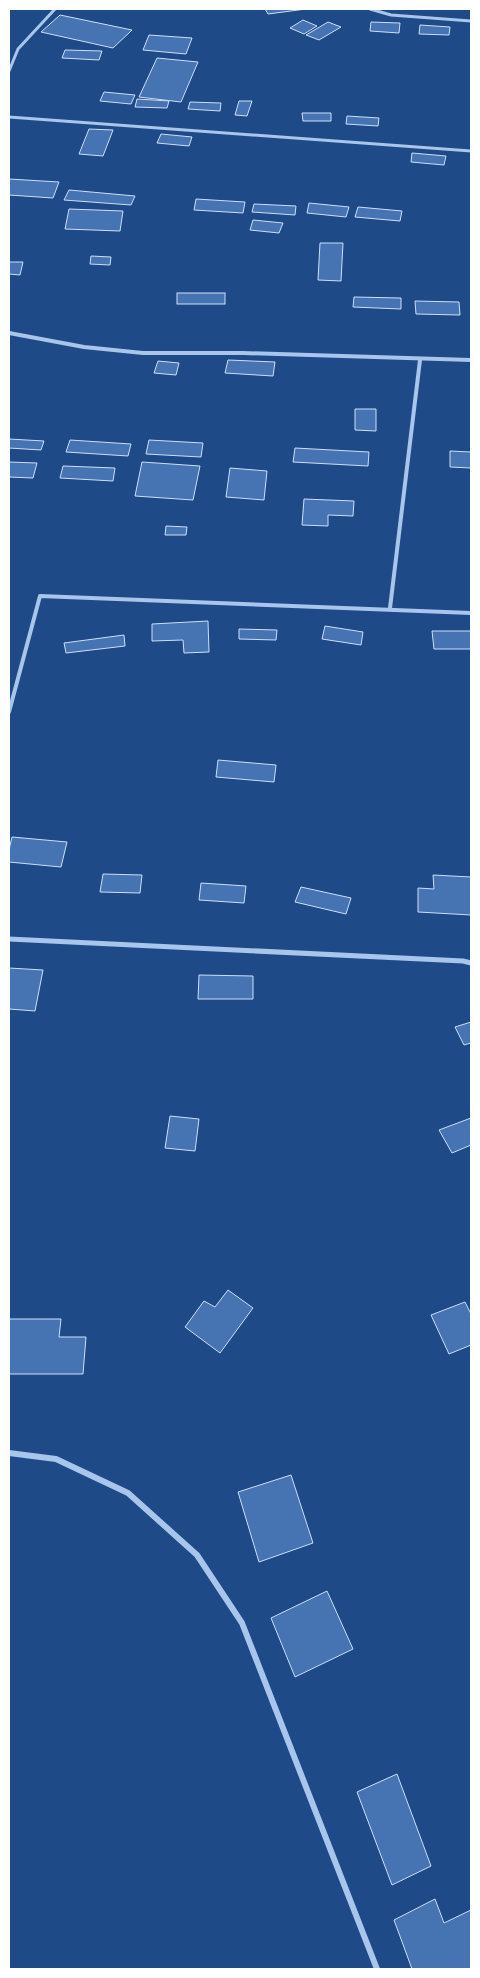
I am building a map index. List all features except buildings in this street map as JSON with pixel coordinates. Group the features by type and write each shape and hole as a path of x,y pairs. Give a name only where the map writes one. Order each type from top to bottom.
{"street":[{"path":"9,71 18,49 54,9"},
{"path":"370,9 391,15 471,21"},
{"path":"9,117 471,151"},
{"path":"9,333 74,346 128,352 204,352 420,360 471,360"},
{"path":"390,608 420,360"},
{"path":"9,712 40,596 390,608 471,613"},
{"path":"9,939 464,961 471,963"},
{"path":"9,1453 56,1458 128,1493 197,1555 242,1623 377,1969"}]}
